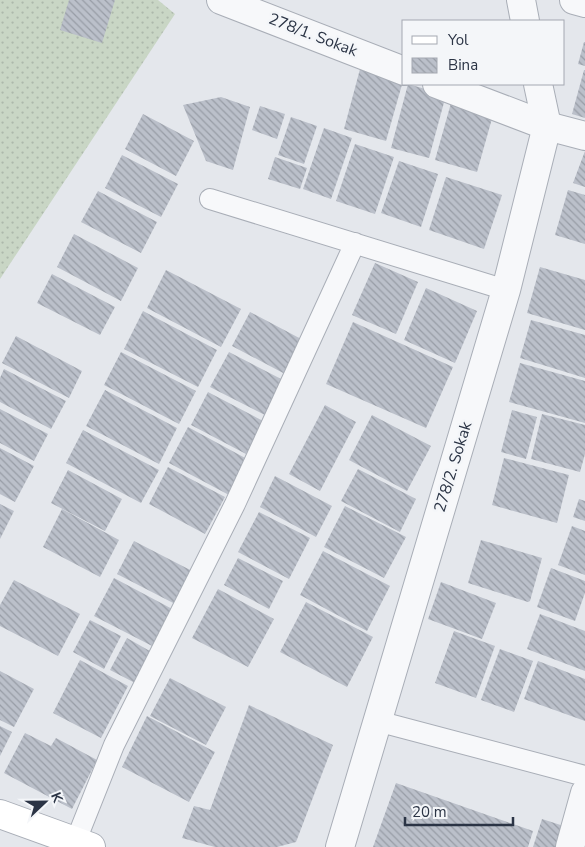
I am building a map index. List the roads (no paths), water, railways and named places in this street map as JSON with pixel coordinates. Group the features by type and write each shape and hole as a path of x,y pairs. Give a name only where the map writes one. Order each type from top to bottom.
{"main road":[{"path":"0,814 83,845"}],"street":[{"name":"278/1. Sokak","path":"222,0 402,70"},
{"path":"521,0 525,20"},
{"path":"574,0 585,3"},
{"path":"440,85 547,126 585,136"},
{"name":"278/2. Sokak","path":"340,847 506,290 547,126 538,85"},
{"path":"570,847 585,793"}],"lane":[{"path":"210,199 506,290"},
{"path":"83,845 114,745 235,504 355,243"},
{"path":"377,721 585,776"}]}
